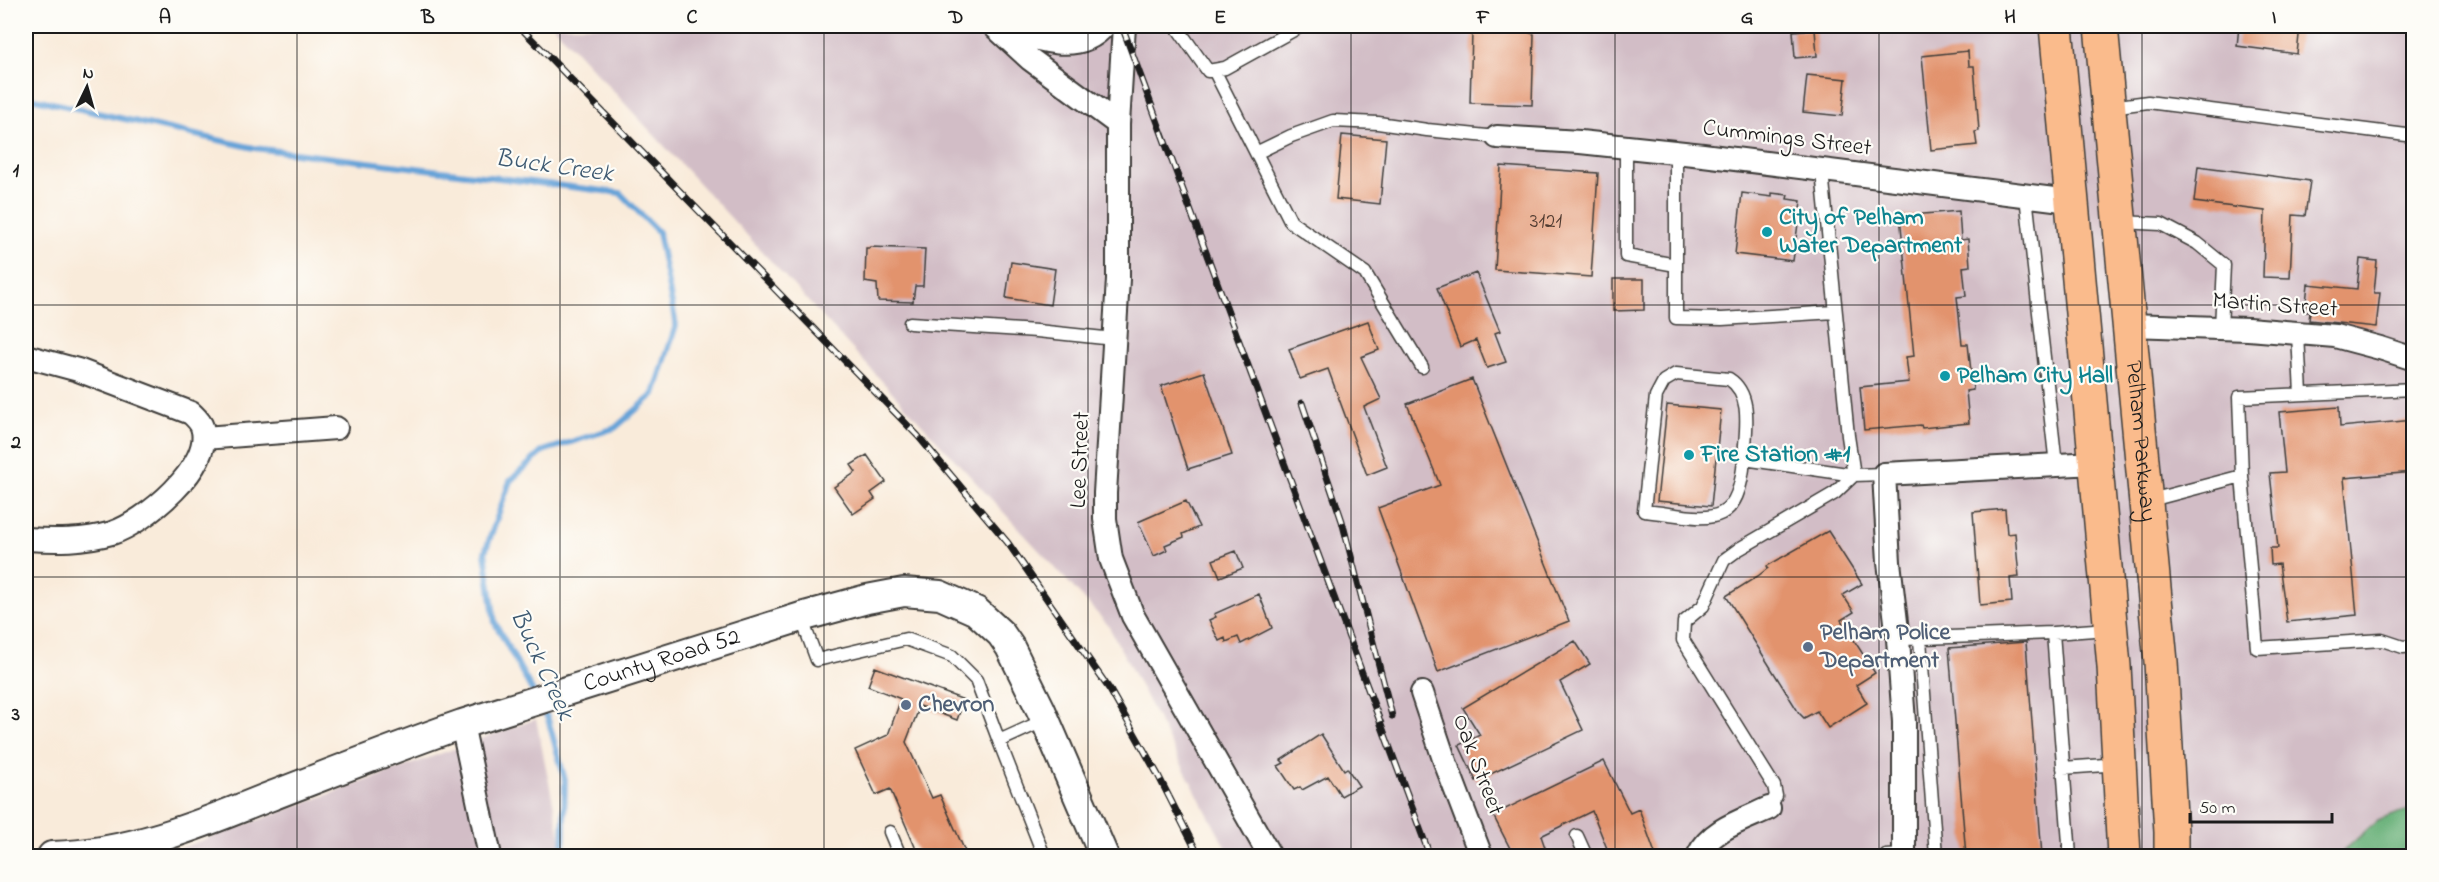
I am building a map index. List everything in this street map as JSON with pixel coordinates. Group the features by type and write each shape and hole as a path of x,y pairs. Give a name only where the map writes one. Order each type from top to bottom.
{"main road":[{"name":"Pelham Parkway","path":"2056,26 2110,628 2124,856"},
{"name":"Pelham Parkway","path":"2101,26 2161,662 2171,856"},
{"path":"2070,201 2118,211"},
{"path":"2095,463 2145,489"}],"street":[{"path":"994,26 1030,59 1118,124"},
{"path":"1004,26 1058,43 1078,43 1099,32 1104,26"},
{"name":"Lee Street","path":"1125,26 1118,124 1118,279 1105,519 1115,576 1155,657 1270,856"},
{"name":"Cummings Street","path":"1497,137 1676,152 2070,201"},
{"name":"Martin Street","path":"2130,325 2221,328 2346,339 2414,359"},
{"path":"26,356 78,370 191,413 202,428 204,438 196,460 182,479 162,503 140,519 115,532 83,540 26,539"},
{"path":"204,438 336,428"},
{"path":"1898,856 1909,639 1888,562 1884,474 2095,463"},
{"name":"County Road 52","path":"51,856 105,851 208,823 413,741 462,724 801,617 867,599 904,592 939,595 961,603 975,611 1001,634 1019,663 1103,856"},
{"name":"Oak Street","path":"1422,693 1481,856"},
{"path":"462,724 490,856"},
{"path":"1698,856 1717,833 1769,808"}],"lane":[{"path":"1176,26 1208,71 1225,68 1302,26"},
{"path":"1214,70 1291,222 1365,273 1422,367"},
{"path":"2109,107 2148,102 2414,136"},
{"path":"1256,153 1291,136 1333,121 1378,123 1497,137"},
{"path":"1626,147 1626,256 1676,266"},
{"path":"1676,152 1676,318 1722,320 1835,312"},
{"path":"1822,171 1835,312 1854,475"},
{"path":"2026,196 2056,465"},
{"path":"2118,211 2161,224 2197,243 2224,265 2221,328"},
{"path":"910,323 1037,331 1114,339"},
{"path":"2298,334 2301,394"},
{"path":"1676,374 1729,379 1736,384 1743,394 1746,410 1744,459 1742,484 1737,499 1726,512 1707,518 1644,511 1656,396 1664,381 1676,374"},
{"path":"2414,376 2414,386 2239,397 2242,476 2257,648 2382,640 2403,647 2414,646"},
{"path":"1744,459 1854,475 1884,474"},
{"path":"1769,808 1776,796 1774,786 1683,639 1684,622 1703,606 1724,560 1835,493 1854,475"},
{"path":"2145,489 2242,476"},
{"path":"801,617 817,660 906,639 952,656 976,680 1044,856"},
{"path":"1936,856 1909,639 2053,633 2110,628"},
{"path":"2053,633 2070,856"},
{"path":"999,741 1045,720"},
{"path":"2063,768 2120,764"},
{"path":"890,832 900,856"},
{"path":"1577,836 1586,856"}],"shaded area":[{"path":"553,26 2413,26 2413,819 2388,856 1230,856 1108,625"},
{"path":"536,719 564,856 159,856"}],"green space":[{"path":"2413,800 2413,856 2338,856 2377,821 2408,810"}],"building":[{"path":"1509,26 1530,26 1530,33 1534,34 1532,105 1470,103 1472,32 1509,33"},
{"path":"2239,26 2300,26 2297,54 2237,46"},
{"path":"1815,29 1817,56 1795,58 1793,31"},
{"path":"1968,51 1969,66 1974,66 1979,131 1975,132 1977,145 1931,150 1922,56"},
{"path":"1807,75 1846,79 1842,116 1803,112"},
{"path":"1342,135 1386,139 1380,204 1336,199"},
{"path":"1501,166 1598,173 1591,277 1495,270"},
{"path":"2198,166 2310,181 2305,216 2293,215 2290,278 2263,277 2265,211 2194,202"},
{"name":"City of Pelham Water Department","path":"1742,193 1772,197 1772,193 1788,195 1787,199 1801,201 1793,261 1735,254"},
{"path":"1959,211 1961,240 1968,239 1970,266 1963,267 1966,296 1957,297 1962,344 1968,344 1973,390 1966,391 1969,423 1922,428 1921,425 1864,430 1860,387 1909,382 1906,357 1914,356 1900,216"},
{"path":"866,248 925,249 923,286 915,286 913,302 878,301 877,284 865,282"},
{"path":"2360,259 2377,261 2374,293 2380,293 2376,327 2309,320 2310,312 2305,312 2308,284 2357,289"},
{"path":"1011,262 1055,269 1050,305 1006,298"},
{"path":"1476,273 1500,331 1495,333 1506,362 1487,368 1476,340 1460,347 1437,288"},
{"path":"1613,279 1644,279 1644,310 1613,311"},
{"path":"1368,321 1379,350 1361,357 1381,399 1364,407 1387,467 1367,475 1328,369 1300,379 1289,349"},
{"path":"1204,372 1232,455 1188,469 1161,386"},
{"path":"1472,379 1569,621 1438,672 1378,508 1440,485 1407,404"},
{"name":"Fire Station #1","path":"1667,405 1721,410 1711,506 1657,501"},
{"path":"2339,407 2340,427 2414,420 2414,472 2344,478 2357,615 2287,622 2279,564 2271,565 2270,548 2278,548 2270,473 2285,472 2279,412"},
{"path":"867,455 886,482 871,493 875,499 853,514 834,487 856,472 851,465"},
{"path":"1186,501 1199,527 1183,534 1184,537 1165,545 1167,550 1154,556 1138,522"},
{"path":"2005,509 2007,534 2015,533 2019,577 2010,578 2012,602 1980,605 1973,512"},
{"name":"Pelham Police Department","path":"1828,531 1862,584 1843,595 1854,612 1841,620 1875,673 1856,685 1867,703 1828,728 1817,711 1804,718 1799,713 1726,596 1758,576 1768,568 1767,566"},
{"path":"1236,551 1243,568 1220,577 1213,560"},
{"path":"1259,594 1272,628 1241,644 1238,637 1226,642 1225,638 1219,641 1209,620 1216,617 1214,614"},
{"path":"1575,641 1590,664 1560,682 1583,730 1476,781 1459,745 1480,735 1463,708"},
{"path":"2026,642 2042,856 1966,856 1949,648"},
{"path":"875,667 964,700 957,720 920,706 906,742 932,798 940,795 967,856 919,856 890,789 876,795 855,750 888,735 901,699 868,686"},
{"path":"1321,734 1344,770 1347,768 1359,786 1341,796 1328,776 1302,790 1300,787 1294,790 1278,766 1284,763 1281,760"},
{"path":"1604,761 1630,813 1639,809 1656,856 1610,856 1592,811 1541,836 1548,856 1514,856 1493,815"}],"waterway":[{"name":"Buck Creek","path":"26,97 254,148 620,193 658,232 676,325 654,394 615,428 543,451 510,481 485,552 495,623 534,694"},
{"name":"Buck Creek","path":"542,708 548,719 565,780 563,856"}],"railway":[{"path":"519,26 918,436 1008,543 1110,690 1158,775 1199,856"},
{"path":"1122,26 1430,856"},
{"path":"1302,403 1342,521 1392,716"}],"place":[{"name":"City of Pelham Water Department","path":"1767,232"},
{"name":"Pelham City Hall","path":"1945,376"},
{"name":"Fire Station #1","path":"1689,455"},
{"name":"Pelham Police Department","path":"1808,647"},
{"name":"Chevron","path":"906,705"}]}
